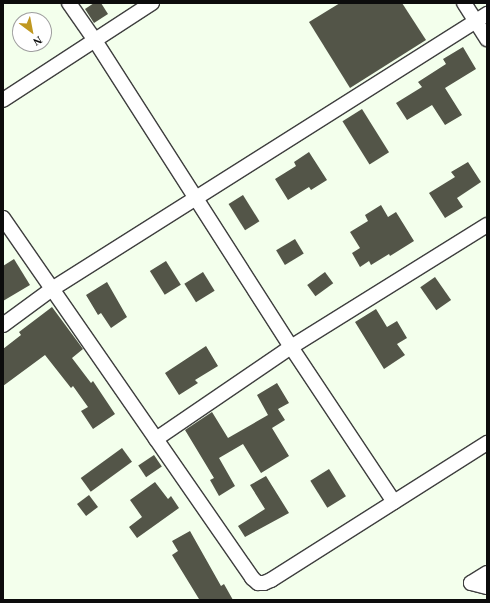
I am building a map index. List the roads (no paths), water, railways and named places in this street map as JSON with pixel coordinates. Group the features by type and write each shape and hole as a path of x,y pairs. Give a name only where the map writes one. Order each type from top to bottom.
{"street":[{"path":"69,3 94,39 291,347 394,502"},
{"path":"3,100 94,39 152,3"},
{"path":"464,3 481,17 487,39"},
{"path":"3,325 52,289 481,17"},
{"path":"3,218 252,578 258,583 271,580 487,443"},
{"path":"156,439 291,347 487,225"},
{"path":"487,573 471,583 487,587"}]}
